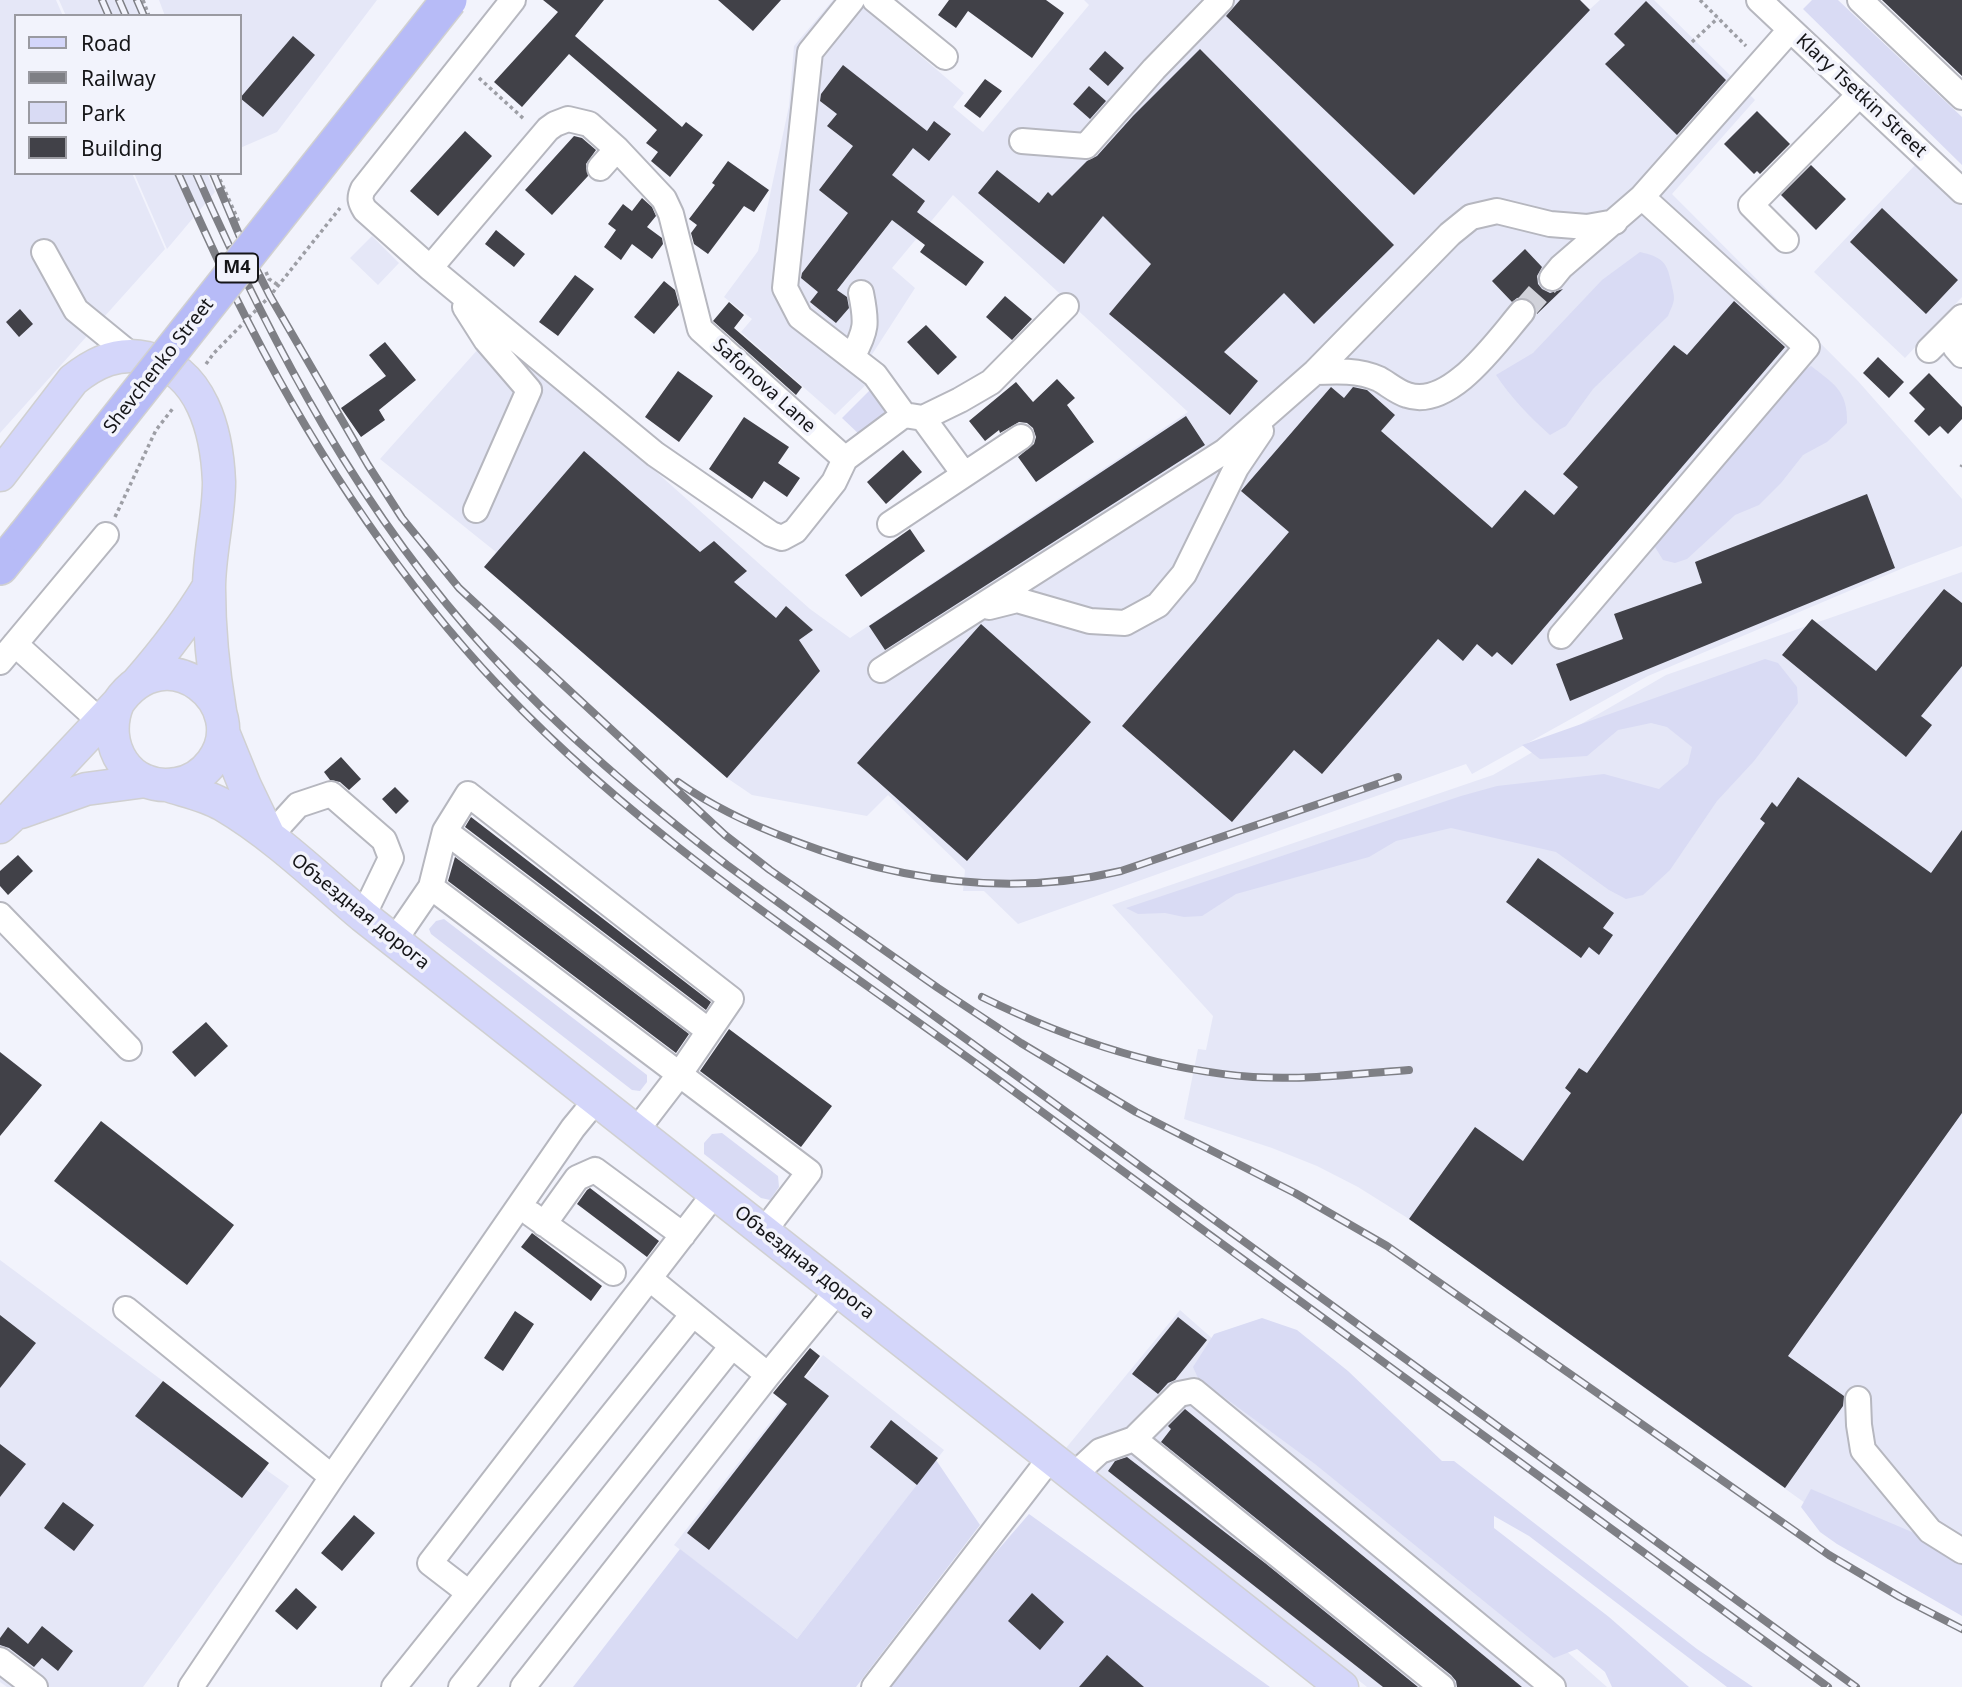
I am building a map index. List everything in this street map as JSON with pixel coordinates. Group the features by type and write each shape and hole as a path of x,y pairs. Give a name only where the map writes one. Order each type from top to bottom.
{"highway":[{"name":"Shevchenko Street","path":"0,567 449,0"}],"main road":[{"path":"0,475 73,380 100,361 131,355 155,359 174,369 192,385 207,417 219,483 209,586 212,667 222,740 216,756 206,770 192,780 86,789 7,821"},
{"path":"7,821 163,653 209,586"},
{"path":"157,783 138,777 124,765 112,740 112,721 119,703 158,674 169,674 190,679 208,692 245,786 269,837"},
{"name":"Объездная дорога","path":"157,783 221,804 269,837 394,941 1342,1687"}],"street":[{"path":"513,0 363,189 361,204 430,268 655,454 771,534 782,538 795,531 834,482 845,459 914,417 960,400 990,383 1066,306"},
{"path":"852,0 810,52 785,288 800,317 875,376 964,474"},
{"path":"875,0 945,57"},
{"path":"1022,141 1086,146 1220,0"},
{"path":"1860,0 1962,97"},
{"path":"1552,278 1642,197 1762,63 1779,11"},
{"name":"Klary Tsetkin Street","path":"1779,11 1859,94 1962,191"},
{"path":"1786,240 1751,205 1859,94"},
{"name":"Safonova Lane","path":"430,268 542,135 555,124 568,119 589,124 617,149 664,199 671,214 700,329 845,459"},
{"path":"600,168 617,149"},
{"path":"1561,636 1807,347 1642,197"},
{"path":"881,670 1226,451 1315,372 1450,234 1471,217 1497,211 1549,224 1587,228 1615,222"},
{"path":"44,252 76,310 131,355"},
{"path":"452,286 486,340 529,390 476,510"},
{"path":"852,357 862,340 867,319 861,293"},
{"path":"1315,372 1348,371 1376,378 1408,396 1429,398 1455,386 1522,312"},
{"path":"1929,350 1959,320"},
{"path":"1959,320 1955,347 1962,355"},
{"path":"975,610 1017,600 1090,621 1125,623 1157,605 1184,573 1236,468 1284,399"},
{"path":"890,524 1021,437"},
{"path":"106,535 8,653 119,703"},
{"path":"269,837 298,805 331,794 384,840 391,858 363,916"},
{"path":"394,941 431,887 445,831 468,794 731,999 679,1075 636,1131"},
{"path":"445,831 709,1031"},
{"path":"431,887 808,1172 764,1231"},
{"path":"0,915 129,1048"},
{"path":"191,1687 332,1477 573,1128 596,1100"},
{"path":"544,1224 578,1178 595,1170 682,1235"},
{"path":"469,1593 430,1563 715,1193"},
{"path":"519,1206 612,1273"},
{"path":"650,1279 768,1375"},
{"path":"523,1687 838,1290"},
{"path":"126,1309 332,1477"},
{"path":"394,1687 693,1314"},
{"path":"461,1687 732,1346"},
{"path":"881,1683 1062,1466 1134,1439 1179,1394 1194,1391 1553,1687"},
{"path":"1858,1399 1863,1450 1930,1531 1962,1551"},
{"path":"1134,1439 1442,1687"},
{"path":"0,1660 35,1687"}],"path":[{"path":"1700,0 1762,63"},
{"path":"1692,42 1718,18"},
{"path":"475,74 542,135"}],"shaded area":[{"path":"0,0 56,0 62,14 14,14 14,175 133,175 165,249 0,433"},
{"path":"59,0 139,0 145,14 65,14"},
{"path":"159,0 377,0 277,132 242,147 242,14 164,14"},
{"path":"833,0 855,0 964,93 953,107 983,132 1089,5 1084,0 1580,0 1590,9 1600,0 1654,0 1755,100 1672,194 1858,381 1962,499 1962,546 1908,566 1648,676 1472,774 1466,764 1018,924 984,891 963,891 965,870 888,795 867,816 752,795 727,778 484,567 496,552 380,459 496,329 810,609 850,638 1188,412 953,195 892,268 915,288 871,356 883,368 835,415 741,332 752,319 724,297 758,251 789,106 794,46"},
{"path":"1917,163 1962,206 1962,297 1905,358 1814,272"},
{"path":"135,175 208,175 215,192 167,249"},
{"path":"372,236 399,263 378,285 350,258"},
{"path":"1962,572 1962,1590 1812,1508 1409,1219 1358,1187 1317,1166 1272,1148 1184,1119 1198,1049 1206,1050 1213,1016 1112,905 1493,775 1666,675"},
{"path":"0,1260 269,1463 265,1469 289,1486 143,1687 7,1687 0,1682"},
{"path":"1180,1310 1607,1687 1367,1687 1066,1448"},
{"path":"823,1355 944,1450 797,1639 674,1545"}],"green space":[{"path":"1812,0 1838,0 1962,117 1962,165 1803,9"},
{"path":"1640,252 1658,258 1667,269 1674,299 1668,316 1593,389 1566,426 1550,435 1508,392 1496,375 1533,353 1602,280"},
{"path":"1811,366 1838,389 1845,403 1847,423 1827,442 1803,455 1759,505 1735,515 1687,559 1675,563 1663,560 1655,547 1658,529 1753,431 1796,375"},
{"path":"870,390 888,409 861,436 842,418"},
{"path":"1765,659 1778,663 1797,687 1798,703 1754,761 1717,801 1670,870 1643,895 1626,899 1556,852 1451,828 1396,841 1369,857 1236,894 1202,916 1138,914 1126,908 1497,786 1604,774 1659,789 1688,764 1692,747 1667,727 1651,723 1618,730 1587,756 1540,759 1522,745"},
{"path":"444,919 647,1075 647,1082 640,1091 632,1090 431,934 429,929 436,921"},
{"path":"722,1133 778,1176 779,1187 770,1200 761,1198 704,1154 704,1143 712,1134"},
{"path":"1262,1318 1297,1330 1348,1371 1442,1461 1454,1461 1697,1649 1753,1687 1727,1687 1529,1536 1494,1516 1494,1528 1609,1617 1689,1687 1612,1687 1605,1672 1577,1649 1554,1658 1315,1464 1198,1378 1193,1367 1214,1334"},
{"path":"936,1460 980,1525 856,1687 573,1687 680,1549 797,1639"},
{"path":"1811,1489 1919,1535 1962,1561 1962,1616 1820,1532 1801,1507"},
{"path":"1029,1514 1270,1687 889,1687 954,1601"}],"building":[{"path":"543,0 604,0 575,36 682,127 686,122 703,135 670,177 651,161 658,152 646,143 657,130 569,54 522,107 494,82 558,12"},
{"path":"718,0 781,0 753,31"},
{"path":"949,0 1046,0 1064,13 1032,58 968,11 956,28 938,15"},
{"path":"1240,0 1580,0 1590,10 1414,195 1226,16"},
{"path":"1882,0 1962,0 1962,76"},
{"path":"1646,1 1726,80 1677,135 1605,64 1625,45 1614,34"},
{"path":"293,36 315,55 263,117 242,100 242,96"},
{"path":"1200,49 1394,245 1314,324 1284,293 1224,352 1258,381 1230,415 1109,314 1151,264 1103,216 1064,264 978,193 997,170 1039,203 1048,192 1052,196 1087,161 1097,156"},
{"path":"1105,51 1124,68 1108,86 1089,69"},
{"path":"843,65 927,131 934,121 951,134 929,161 913,148 892,175 925,201 917,212 984,262 966,286 920,252 925,245 892,220 837,290 847,297 849,308 836,323 810,302 818,292 801,278 802,273 848,213 819,190 853,146 827,126 837,114 820,101 821,94"},
{"path":"985,79 1002,91 980,118 964,106"},
{"path":"1089,86 1106,101 1090,119 1073,104"},
{"path":"1757,111 1790,144 1760,174 1757,171 1754,174 1724,144"},
{"path":"465,131 492,156 438,216 410,191"},
{"path":"574,136 582,138 596,150 586,164 588,176 552,215 525,190"},
{"path":"728,161 769,190 754,212 744,206 708,254 694,244 691,233 697,225 689,219 715,185 712,183"},
{"path":"1811,165 1846,199 1816,230 1781,195"},
{"path":"642,198 652,207 656,216 647,227 662,238 663,244 652,259 632,244 621,260 604,247 616,230 608,224 623,204 632,211"},
{"path":"1882,208 1958,280 1926,314 1850,242"},
{"path":"496,230 525,254 514,267 485,244"},
{"path":"1525,249 1542,267 1537,276 1542,289 1550,293 1563,289 1537,314 1536,306 1531,300 1524,297 1512,302 1492,281"},
{"path":"575,275 594,289 558,336 539,322"},
{"path":"664,281 675,290 679,305 654,334 634,317"},
{"path":"1005,296 1032,319 1012,340 986,317"},
{"path":"1734,301 1785,347 1512,665 1497,652 1492,657 1477,644 1463,661 1438,639 1322,774 1294,750 1232,822 1122,726 1289,532 1241,491 1331,387 1344,398 1353,387 1367,390 1395,415 1381,431 1492,528 1525,490 1554,515 1578,487 1563,474 1674,345 1687,355"},
{"path":"729,302 744,315 734,328 802,387 796,395 713,321"},
{"path":"20,309 33,324 19,337 6,322"},
{"path":"926,325 957,357 938,375 907,342"},
{"path":"385,342 416,380 379,410 385,420 361,437 341,408 386,376 369,355"},
{"path":"1878,357 1904,382 1889,398 1863,373"},
{"path":"678,371 713,396 679,442 645,417"},
{"path":"1929,373 1962,407 1962,419 1948,434 1940,426 1929,436 1914,421 1925,409 1909,393"},
{"path":"1057,379 1075,398 1067,405 1094,442 1036,482 1018,457 1034,444 1036,437 1033,428 1027,423 1019,422 1000,433 999,430 985,441 969,421 1016,382 1033,402"},
{"path":"1186,416 1205,445 885,650 869,626"},
{"path":"744,417 789,447 778,463 800,478 787,497 764,481 752,499 709,469"},
{"path":"903,450 922,472 886,504 867,482"},
{"path":"584,451 700,552 714,541 747,571 734,582 776,618 786,606 813,630 799,640 820,671 727,778 484,567"},
{"path":"1867,494 1895,568 1570,701 1556,664 1623,639 1614,614 1702,583 1695,562"},
{"path":"910,529 925,551 861,597 845,575"},
{"path":"1944,589 1962,603 1962,666 1921,716 1932,725 1906,757 1782,655 1812,619 1876,671"},
{"path":"981,624 1091,722 967,861 857,763"},
{"path":"341,757 361,779 349,790 340,782 330,780 324,772"},
{"path":"1798,777 1931,873 1962,830 1962,1113 1788,1356 1844,1396 1843,1406 1785,1488 1409,1219 1475,1127 1523,1161 1571,1093 1565,1088 1579,1068 1587,1073 1765,823 1760,819 1772,802 1777,807"},
{"path":"395,787 409,801 396,814 382,799"},
{"path":"471,817 711,1002 706,1010 465,827"},
{"path":"18,855 33,871 8,895 0,886 0,871"},
{"path":"455,857 689,1034 676,1053 448,881"},
{"path":"1538,858 1614,913 1603,928 1613,935 1599,955 1589,947 1581,958 1506,902"},
{"path":"206,1022 228,1046 195,1077 172,1052"},
{"path":"729,1029 832,1106 801,1147 700,1071"},
{"path":"0,1052 42,1085 0,1136"},
{"path":"101,1121 234,1225 187,1285 54,1181"},
{"path":"590,1188 659,1241 647,1257 577,1204"},
{"path":"532,1233 602,1286 591,1301 521,1247"},
{"path":"515,1311 534,1324 503,1371 484,1358"},
{"path":"0,1315 36,1343 0,1388"},
{"path":"1178,1317 1207,1340 1175,1380 1168,1383 1158,1394 1132,1374"},
{"path":"810,1348 820,1356 804,1377 829,1396 709,1550 687,1533 787,1404 773,1393"},
{"path":"163,1381 269,1463 242,1498 135,1416"},
{"path":"1185,1409 1522,1687 1457,1687 1451,1675 1161,1442 1171,1429 1168,1426"},
{"path":"891,1420 938,1458 917,1485 870,1447"},
{"path":"0,1444 26,1464 0,1497"},
{"path":"1127,1457 1265,1563 1418,1687 1383,1687 1108,1471 1115,1461"},
{"path":"63,1502 94,1525 74,1551 44,1528"},
{"path":"354,1515 375,1533 342,1571 321,1553"},
{"path":"296,1588 317,1607 297,1630 275,1611"},
{"path":"1032,1593 1064,1622 1040,1650 1008,1621"},
{"path":"42,1626 73,1651 58,1671 42,1658 34,1667 9,1648 0,1645 0,1638 8,1627 28,1644"},
{"path":"1107,1655 1144,1687 1079,1687"}],"tunnel":[{"path":"1522,312 1552,278"}],"railway":[{"path":"102,0 108,14"},
{"path":"119,0 125,14"},
{"path":"137,0 143,14"},
{"path":"179,175 261,347 346,491 411,582 482,668 598,781 725,883 1828,1687"},
{"path":"197,175 289,364 323,426 361,486 444,600 517,683 574,738 634,791 727,865 1856,1687"},
{"path":"214,175 240,237 270,296 368,465 402,518 459,588 725,835 770,870 1021,1043 1136,1112 1295,1193 1387,1246 1829,1555 1900,1597 1962,1629"},
{"path":"678,782 705,800 748,822 792,840 873,866 955,881 1038,883 1121,871 1398,777"},
{"path":"982,997 1047,1026 1114,1050 1148,1060 1218,1073 1292,1078 1409,1070"}]}
